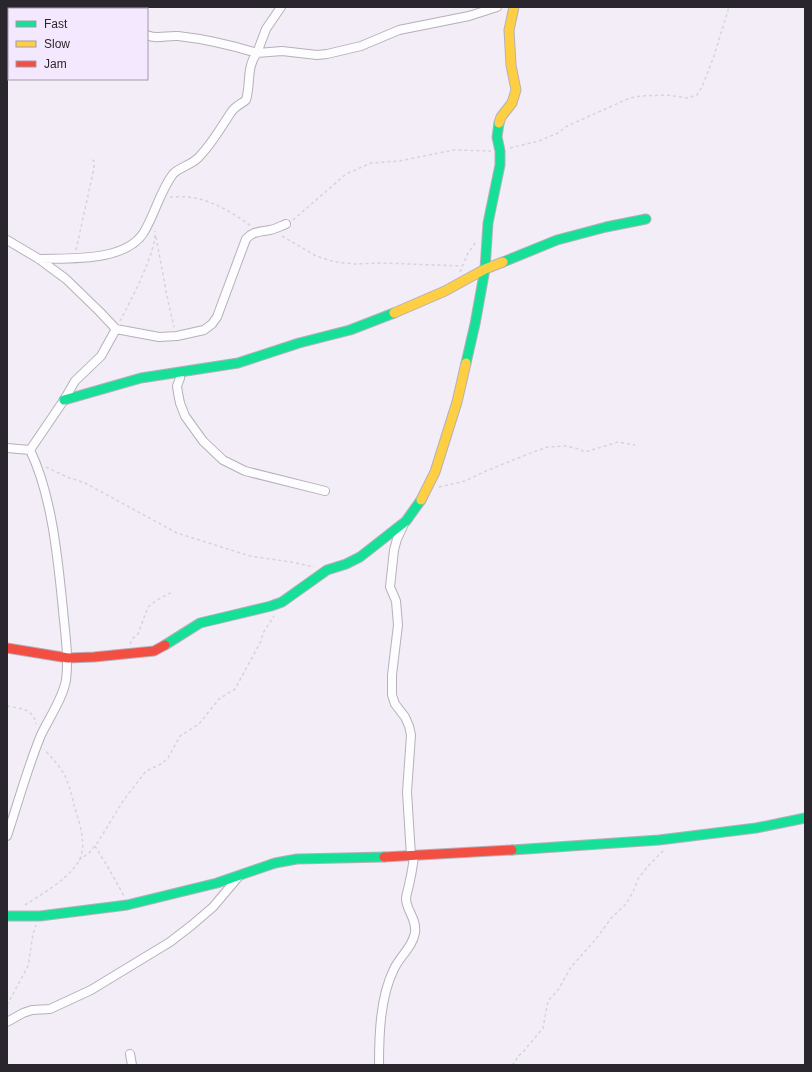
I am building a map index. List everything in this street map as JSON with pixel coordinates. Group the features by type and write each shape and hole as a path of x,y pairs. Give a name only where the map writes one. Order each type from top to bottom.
{"street":[{"path":"39,259 75,258 103,255 128,248 138,240 144,232 174,173 199,158 233,110 246,100 250,68 254,57 266,29 280,7"},
{"path":"148,35 158,38 175,36 187,37 228,45 257,53 282,51 317,55 360,46 399,30 469,16 497,7"},
{"path":"379,1065 380,1025 386,992 394,970 410,946 415,933 414,918 407,905 406,897 413,856 407,792 411,735 407,722 395,704 392,695 392,675 398,624 396,601 390,587 394,550 396,539 422,498 435,472 450,428 475,324 485,269 488,223 500,165 500,151 496,137 501,117 512,103 516,90 511,65 509,30 514,7"},
{"path":"64,400 141,378 238,363 299,343 350,330 419,304 485,269 557,240 606,227 646,219"},
{"path":"7,240 39,259 66,279 116,329 159,337 177,336 204,330 212,324 220,309 246,239 251,234 258,231 272,230 286,224"},
{"path":"30,450 75,381 101,356 116,329"},
{"path":"179,372 180,378 177,386 180,403 185,416 203,441 223,460 245,471 325,491"},
{"path":"7,448 30,450"},
{"path":"7,836 40,739 59,699 65,681 68,658 59,575 48,504 30,450"},
{"path":"7,648 68,658 154,651 200,623 282,602 327,570 346,564 360,557 406,521"},
{"path":"11,916 40,916 127,905 217,883 275,863 297,859 413,856 659,840 756,828 805,819"},
{"path":"7,1022 32,1010 50,1009 91,990 170,942 213,907 240,875"},
{"path":"130,1054 132,1065"}],"path":[{"path":"286,224 297,218 335,182 346,174 371,163 399,161 454,150 500,151 539,141 558,133 567,126 630,98 667,95 687,98 697,95 702,87 729,7"},
{"path":"75,258 94,168 94,161 90,158"},
{"path":"160,198 194,197 210,202 243,219 258,231"},
{"path":"155,230 167,296 177,336"},
{"path":"272,230 316,256 335,262 355,264 382,263 462,266"},
{"path":"116,329 146,264 156,237"},
{"path":"457,284 462,266 468,253 477,240"},
{"path":"439,487 465,481 488,470 548,447 566,446 585,452 618,442 635,445"},
{"path":"35,462 67,477 85,483 177,533 250,556 291,562 327,570"},
{"path":"128,654 130,642 138,634 148,607 172,592"},
{"path":"79,860 95,846 123,802 146,772 150,768 162,764 168,758 180,736 199,724 219,699 235,689 261,641 263,633 282,602"},
{"path":"7,706 28,711 32,713 35,718 40,739 44,748 58,765 66,778 82,837 82,855 73,869 49,890 11,916"},
{"path":"512,1065 516,1061 517,1057 543,1028 545,1024 547,1003 558,990 571,967 596,939 612,917 625,905 633,892 638,879 648,866 677,838"},
{"path":"95,846 110,869 127,905"},
{"path":"7,1005 28,966 33,934 40,916"}],"traffic: fast":[{"path":"466,363 485,269 488,223 500,165 500,151 497,137 499,123"},
{"path":"503,262 557,240 606,227 646,219"},
{"path":"64,400 141,378 238,363 299,343 350,330 394,313"},
{"path":"165,645 200,623 282,602 327,570 346,564 360,557 406,521 421,500"},
{"path":"512,850 659,840 756,828 805,818"},
{"path":"7,916 40,916 127,905 217,883 275,863 297,859 384,857"}],"traffic: slow":[{"path":"499,123 501,117 512,103 516,90 511,65 509,30 514,7"},
{"path":"394,313 445,291 485,269 503,262"},
{"path":"421,500 435,472 457,402 466,363"}],"traffic: jam":[{"path":"7,648 68,658 154,651 165,645"},
{"path":"384,857 512,850"}]}
